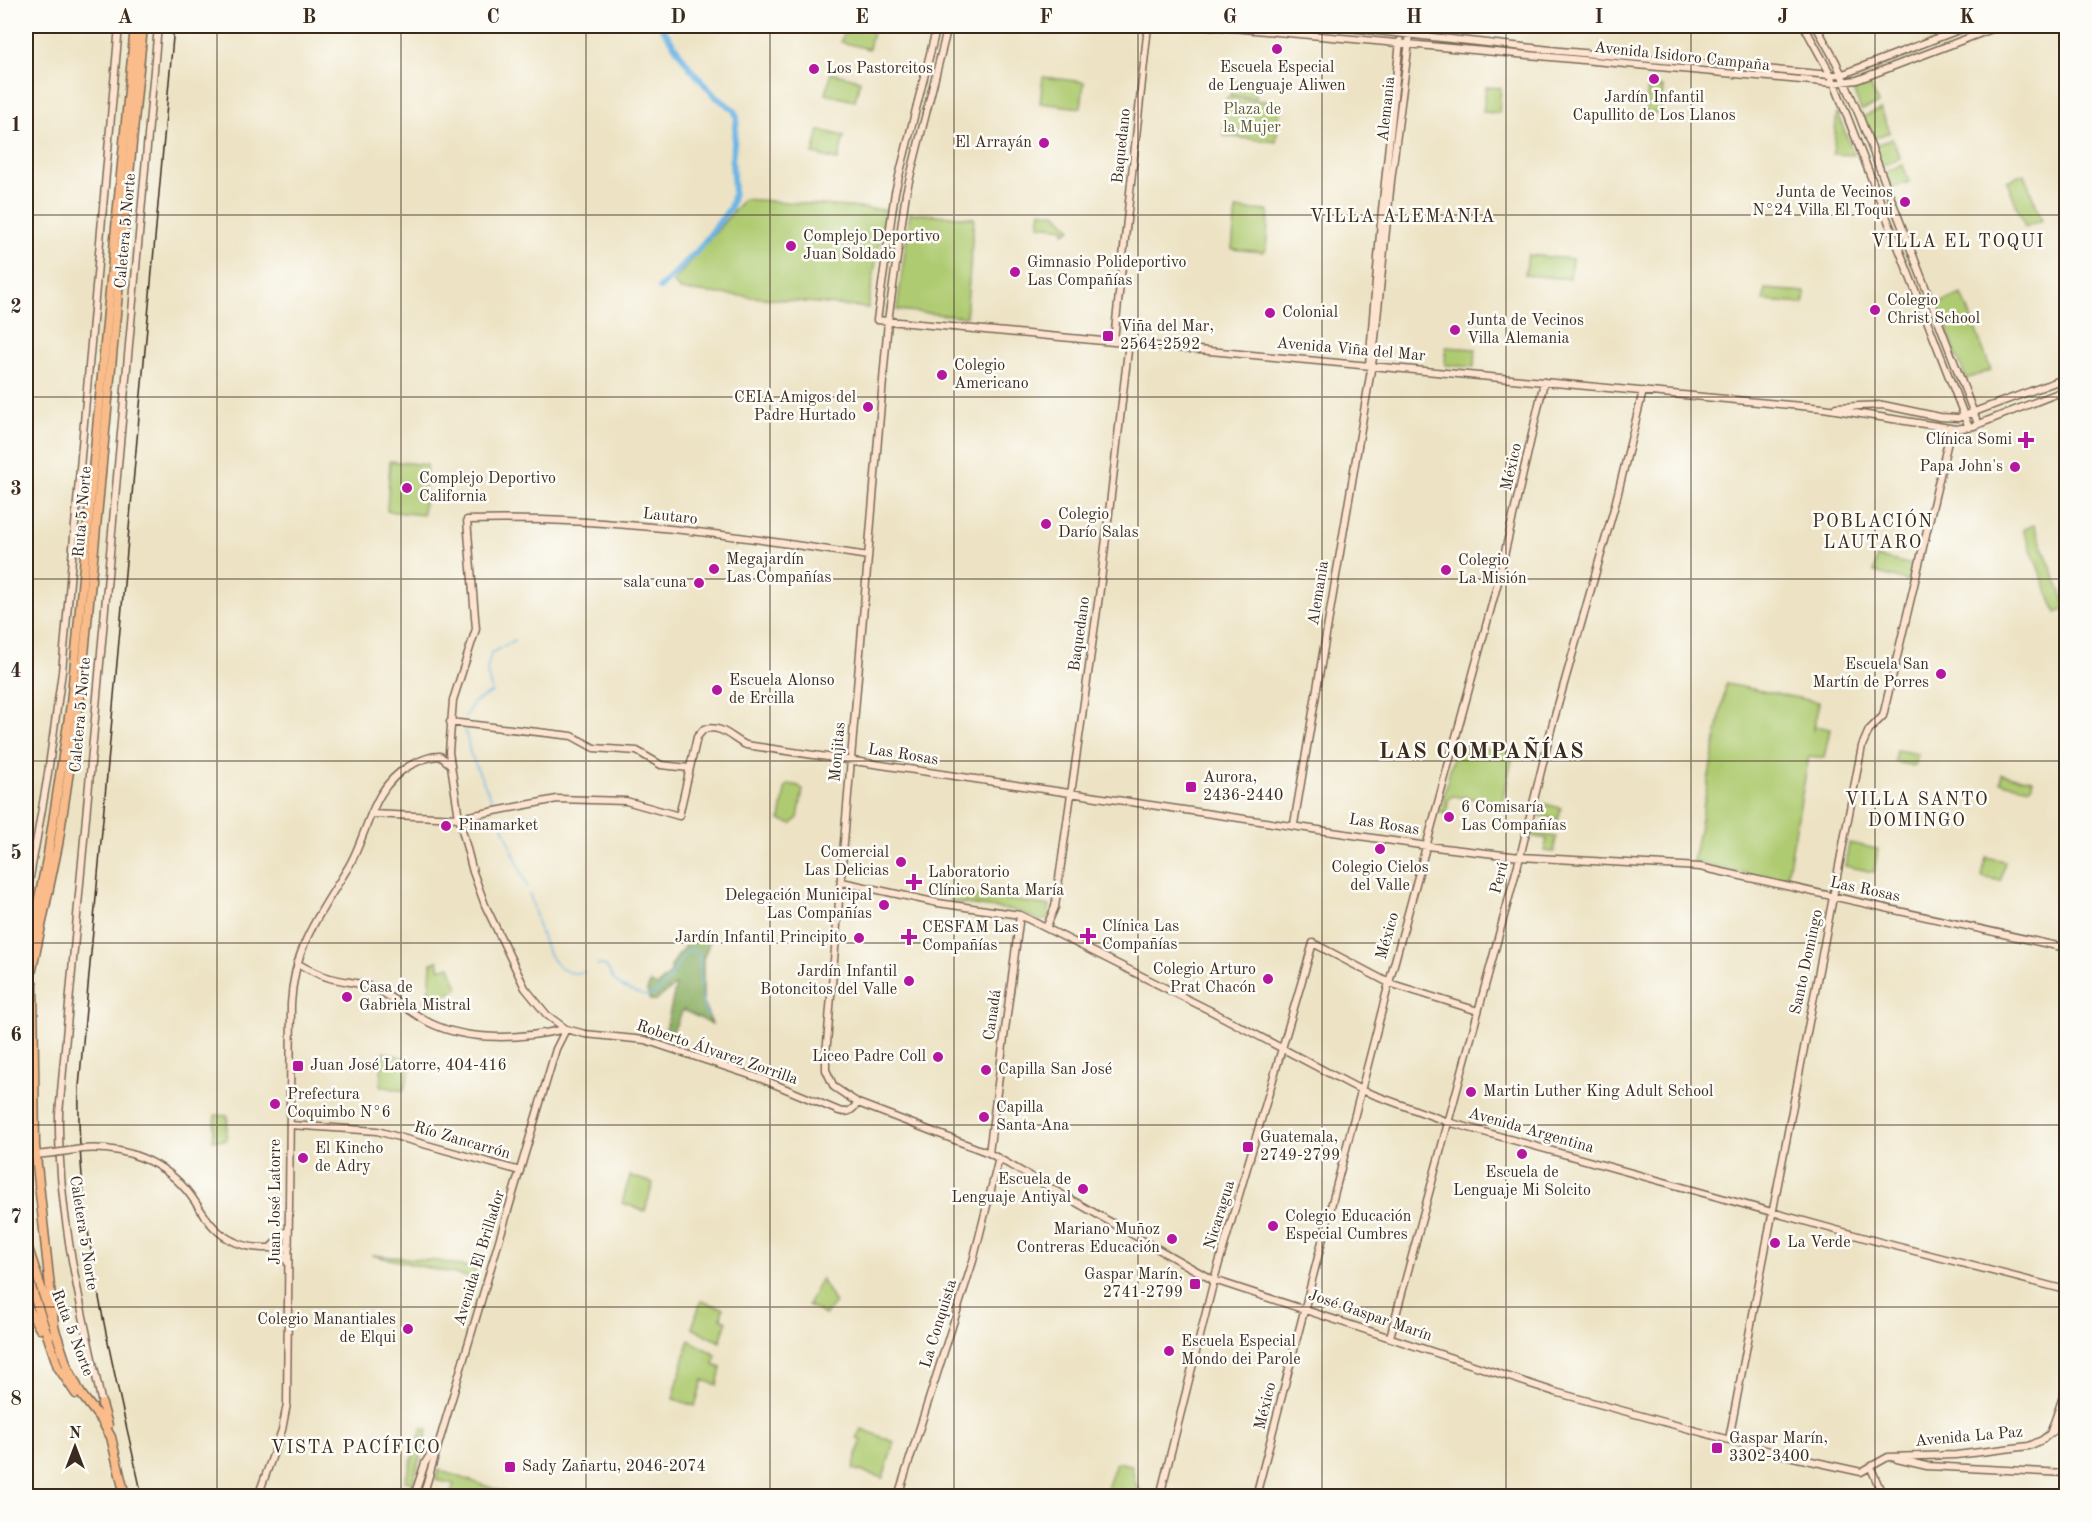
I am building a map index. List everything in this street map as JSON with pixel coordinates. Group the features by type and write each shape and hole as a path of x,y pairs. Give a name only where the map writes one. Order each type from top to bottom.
{"highway":[{"name":"Ruta 5 Norte","path":"26,962 54,818 75,671 135,26"},
{"name":"Ruta 5 Norte","path":"26,998 59,835 80,698 143,26"},
{"path":"26,948 33,929"},
{"path":"36,954 32,1002 36,1056 30,1156 55,1334"},
{"name":"Ruta 5 Norte","path":"26,1242 55,1334 77,1388 111,1437 123,1497"},
{"name":"Ruta 5 Norte","path":"26,1272 52,1351 64,1378 102,1427 123,1497"},
{"path":"26,1304 52,1351"},
{"path":"102,1404 111,1437"}],"street":[{"name":"Caletera 5 Norte","path":"26,900 47,780 62,672 118,68 119,26"},
{"name":"Caletera 5 Norte","path":"102,1404 65,1224 59,1174 59,1114 158,26"},
{"name":"Avenida Viña del Mar","path":"937,26 895,192 877,320 1114,340 1824,408 1951,429 1969,428 2067,390"},
{"name":"Monjitas","path":"886,1117 858,1103 834,1087 826,1070 888,321 906,193 948,26"},
{"name":"Baquedano","path":"1114,340 1148,26"},
{"name":"Avenida Isidoro Campaña","path":"1209,26 1400,45 1407,42 1780,81 1834,84 1857,80 2000,26"},
{"name":"Avenida Isidoro Campaña","path":"1331,26 1560,51 1831,75 1841,74 1969,26"},
{"path":"1804,26 1831,75 1969,428"},
{"path":"1816,26 1845,82 1978,424"},
{"name":"Alemania","path":"1294,824 1369,365 1382,210 1402,34"},
{"name":"Alemania","path":"1369,365 1373,354 1407,42 1410,34"},
{"name":"Baquedano","path":"1046,928 1055,907 1100,590 1130,342"},
{"name":"Avenida Viña del Mar","path":"1824,408 1883,405 1945,417 1964,417 2067,378"},
{"name":"México","path":"1256,1497 1465,695 1498,582 1544,382"},
{"name":"Perú","path":"1390,1336 1520,857 1552,726 1616,505 1643,391"},
{"path":"1861,405 1859,410 1863,413"},
{"name":"Santo Domingo","path":"1729,1439 1862,746 1867,734 1883,716 1951,429"},
{"name":"Lautaro","path":"467,520 598,523 763,539 868,556"},
{"name":"Roberto Álvarez Zorrilla","path":"467,520 476,629 453,700 448,744 451,765 459,818 472,872 516,971 539,1007 566,1029 585,1034 645,1040 762,1079 845,1113 853,1110 858,1103"},
{"path":"371,814 459,818 557,799 626,801 679,816 689,768 661,765 637,751 594,748 572,736 450,722"},
{"name":"Las Rosas","path":"689,768 700,731 722,728 746,745 1071,794 1294,824 1427,846 1520,857 1700,867 2065,947"},
{"path":"436,756 448,744"},
{"path":"436,756 446,758 451,765"},
{"name":"Juan José Latorre","path":"258,1497 286,1413 291,1004 297,963 313,922 349,865 382,791 397,774 416,762 436,756"},
{"name":"Avenida Argentina","path":"842,882 938,903 1020,915 1361,1090 1449,1122 2067,1290"},
{"name":"Canadá","path":"989,1153 1020,915"},
{"path":"2065,947 2067,935"},
{"name":"Nicaragua","path":"1160,1497 1214,1280 1313,944 1389,983"},
{"path":"297,963 330,978 369,986 390,996 428,1022 458,1034 473,1037 537,1035 566,1029"},
{"path":"1389,983 1478,1011"},
{"name":"Avenida El Brillador","path":"423,1497 556,1049 566,1029"},
{"name":"José Gaspar Marín","path":"886,1117 989,1153 1214,1280 1555,1392 1852,1472 1871,1468"},
{"name":"Río Zancarrón","path":"290,1125 377,1131 520,1171"},
{"path":"30,1156 82,1149 115,1150 152,1162 177,1179 207,1220 222,1235 248,1246 289,1247"},
{"name":"La Conquista","path":"898,1497 973,1261 999,1158"},
{"path":"269,1247 281,1240 289,1228"},
{"path":"269,1247 282,1253 289,1266"},
{"path":"2049,1434 2067,1388"},
{"name":"Avenida La Paz","path":"1871,1468 1878,1461 1893,1457 1934,1456 2024,1447 2038,1443 2067,1422"},
{"path":"414,1497 425,1463 440,1441"},
{"path":"1893,1457 1927,1466 2067,1473"},
{"path":"1871,1468 1883,1497"}],"green space":[{"path":"845,26 874,27 869,49 841,42"},
{"path":"1968,28 1968,34 1850,79 1846,77"},
{"path":"831,73 860,80 855,101 826,94"},
{"path":"1043,77 1084,82 1081,108 1040,103"},
{"path":"1232,81 1257,84 1256,98 1230,95"},
{"path":"1869,81 1878,104 1861,110 1852,87"},
{"path":"1648,85 1663,87 1661,113 1646,112"},
{"path":"1486,87 1501,88 1499,113 1483,112"},
{"name":"Plaza de la Mujer","path":"1227,97 1281,103 1276,142 1223,136"},
{"path":"1881,109 1890,132 1872,139 1863,117"},
{"path":"1837,112 1854,155 1833,154"},
{"path":"819,130 844,136 838,160 813,154"},
{"path":"1892,138 1900,158 1882,166 1874,146"},
{"path":"1903,165 1909,182 1892,188 1886,171"},
{"path":"2024,174 2042,220 2025,227 2007,181"},
{"name":"Complejo Deportivo Juan Soldado","path":"744,199 885,210 868,308 680,290 673,282"},
{"path":"1236,209 1269,211 1266,250 1263,252 1232,249"},
{"path":"1041,211 1057,214 1071,229 1064,233 1064,228 1039,225"},
{"name":"Complejo Deportivo Juan Soldado","path":"910,213 974,218 966,317 897,310"},
{"path":"1528,255 1572,259 1570,279 1525,275"},
{"path":"1765,289 1805,292 1804,304 1764,301"},
{"path":"1962,294 1991,370 1966,379 1937,304"},
{"path":"1446,347 1475,349 1474,367 1445,365"},
{"name":"Complejo Deportivo California","path":"390,461 427,465 423,515 387,511"},
{"path":"2034,525 2066,605 2066,609 2056,613 2023,529"},
{"path":"1877,557 1913,565 1908,581 1874,572"},
{"path":"1726,684 1819,702 1813,732 1815,726 1830,729 1824,758 1809,756 1786,882 1693,862"},
{"path":"1456,745 1514,752 1502,802 1453,796 1449,798 1446,814 1439,812 1445,802 1443,799"},
{"path":"1897,750 1918,754 1915,766 1895,762"},
{"path":"2002,774 2033,780 2031,788 2000,782"},
{"path":"789,784 799,786 803,790 798,818 792,824 780,820 785,789"},
{"path":"1541,803 1561,808 1558,820 1537,815"},
{"path":"1533,823 1536,823 1535,833 1556,837 1554,852 1544,851 1547,839 1530,836"},
{"path":"1849,843 1878,849 1874,872 1845,866"},
{"path":"1986,857 2005,861 2001,881 1982,877"},
{"path":"949,893 1050,906 1048,919 1040,921 1017,911 951,902"},
{"path":"693,934 710,941 703,959 703,1002 712,1024 683,1010 668,1042 663,1041 676,985 655,1001 650,1000 647,991 650,983 657,986 671,973 671,966"},
{"path":"438,961 440,969 450,966 458,988 427,1007 425,1003 430,984 431,963"},
{"path":"383,1052 413,1060 404,1091 380,1086"},
{"path":"215,1115 228,1116 226,1140 213,1140"},
{"path":"630,1176 653,1183 645,1211 622,1203"},
{"path":"371,1255 439,1261 476,1269 473,1278"},
{"path":"821,1279 835,1303 825,1315 808,1305"},
{"path":"701,1301 723,1308 721,1318 727,1321 720,1342 692,1328"},
{"path":"689,1340 716,1355 714,1365 721,1368 717,1385 703,1380 695,1406 673,1399"},
{"path":"422,1428 428,1429 413,1483 405,1481"},
{"path":"862,1429 894,1442 883,1478 853,1469 861,1441 857,1439"},
{"path":"1116,1462 1131,1465 1136,1485 1145,1496 1105,1495"},
{"path":"438,1470 516,1496 450,1496 454,1484 436,1480"}],"waterway":[{"path":"660,288 698,250 730,208 734,193 732,160 737,118 734,110 715,96 690,68 661,26"},
{"path":"465,718 473,703 492,692 487,671 491,653 515,640"},
{"path":"465,728 470,753 495,807"},
{"path":"499,816 527,887"},
{"path":"529,893 540,932 552,959 560,968 571,973 585,972"},
{"path":"597,965 607,967 613,979 622,987 647,996 655,993 667,983 689,950 698,952 702,1001 708,1016"}],"railway":[{"path":"142,1496 108,1344 90,1243 83,1192 79,1087 174,26"}],"place":[{"name":"Escuela Especial de Lenguaje Aliwen","path":"1277,49"},
{"name":"Los Pastorcitos","path":"814,69"},
{"name":"Jardín Infantil Capullito de Los Llanos","path":"1654,79"},
{"name":"El Arrayán","path":"1044,143"},
{"name":"Junta de Vecinos N°24 Villa El Toqui","path":"1905,202"},
{"name":"Complejo Deportivo Juan Soldado","path":"791,246"},
{"name":"Gimnasio Polideportivo Las Compañías","path":"1015,272"},
{"name":"Colegio Christ School","path":"1875,310"},
{"name":"Colonial","path":"1270,313"},
{"name":"Junta de Vecinos Villa Alemania","path":"1455,330"},
{"name":"Viña del Mar, 2564-2592","path":"1108,336"},
{"name":"Colegio Americano","path":"942,375"},
{"name":"CEIA Amigos del Padre Hurtado","path":"868,407"},
{"name":"Clínica Somi","path":"2026,440"},
{"name":"Papa John's","path":"2015,467"},
{"name":"Complejo Deportivo California","path":"407,488"},
{"name":"Colegio Darío Salas","path":"1046,524"},
{"name":"Megajardín Las Compañías","path":"714,569"},
{"name":"Colegio La Misión","path":"1446,570"},
{"name":"sala cuna","path":"699,583"},
{"name":"Escuela San Martín de Porres","path":"1941,674"},
{"name":"Escuela Alonso de Ercilla","path":"717,690"},
{"name":"Aurora, 2436-2440","path":"1191,787"},
{"name":"6 Comisaría Las Compañías","path":"1449,817"},
{"name":"Pinamarket","path":"446,826"},
{"name":"Colegio Cielos del Valle","path":"1380,849"},
{"name":"Comercial Las Delicias","path":"901,862"},
{"name":"Laboratorio Clínico Santa María","path":"914,882"},
{"name":"Delegación Municipal Las Compañías","path":"884,905"},
{"name":"Clínica Las Compañías","path":"1088,936"},
{"name":"CESFAM Las Compañías","path":"909,937"},
{"name":"Jardín Infantil Principito","path":"859,938"},
{"name":"Colegio Arturo Prat Chacón","path":"1268,979"},
{"name":"Jardín Infantil Botoncitos del Valle","path":"909,981"},
{"name":"Casa de Gabriela Mistral","path":"347,997"},
{"name":"Liceo Padre Coll","path":"938,1057"},
{"name":"Juan José Latorre, 404-416","path":"298,1066"},
{"name":"Capilla San José","path":"986,1070"},
{"name":"Martin Luther King Adult School","path":"1471,1092"},
{"name":"Prefectura Coquimbo N°6","path":"275,1104"},
{"name":"Capilla Santa Ana","path":"984,1117"},
{"name":"Guatemala, 2749-2799","path":"1248,1147"},
{"name":"Escuela de Lenguaje Mi Solcito","path":"1522,1154"},
{"name":"El Kincho de Adry","path":"303,1158"},
{"name":"Escuela de Lenguaje Antiyal","path":"1083,1189"},
{"name":"Colegio Educación Especial Cumbres","path":"1273,1226"},
{"name":"Mariano Muñoz Contreras Educación","path":"1172,1239"},
{"name":"La Verde","path":"1775,1243"},
{"name":"Gaspar Marín, 2741-2799","path":"1195,1284"},
{"name":"Colegio Manantiales de Elqui","path":"408,1329"},
{"name":"Escuela Especial Mondo dei Parole","path":"1169,1351"},
{"name":"Gaspar Marín, 3302-3400","path":"1717,1448"},
{"name":"Sady Zañartu, 2046-2074","path":"510,1467"}],"district":[{"name":"VILLA ALEMANIA","path":"1403,217"},
{"name":"VILLA EL TOQUI","path":"1958,242"},
{"name":"POBLACIÓN LAUTARO","path":"1873,532"},
{"name":"LAS COMPAÑÍAS","path":"1482,752"},
{"name":"VILLA SANTO DOMINGO","path":"1917,810"},
{"name":"VISTA PACÍFICO","path":"356,1448"}]}
